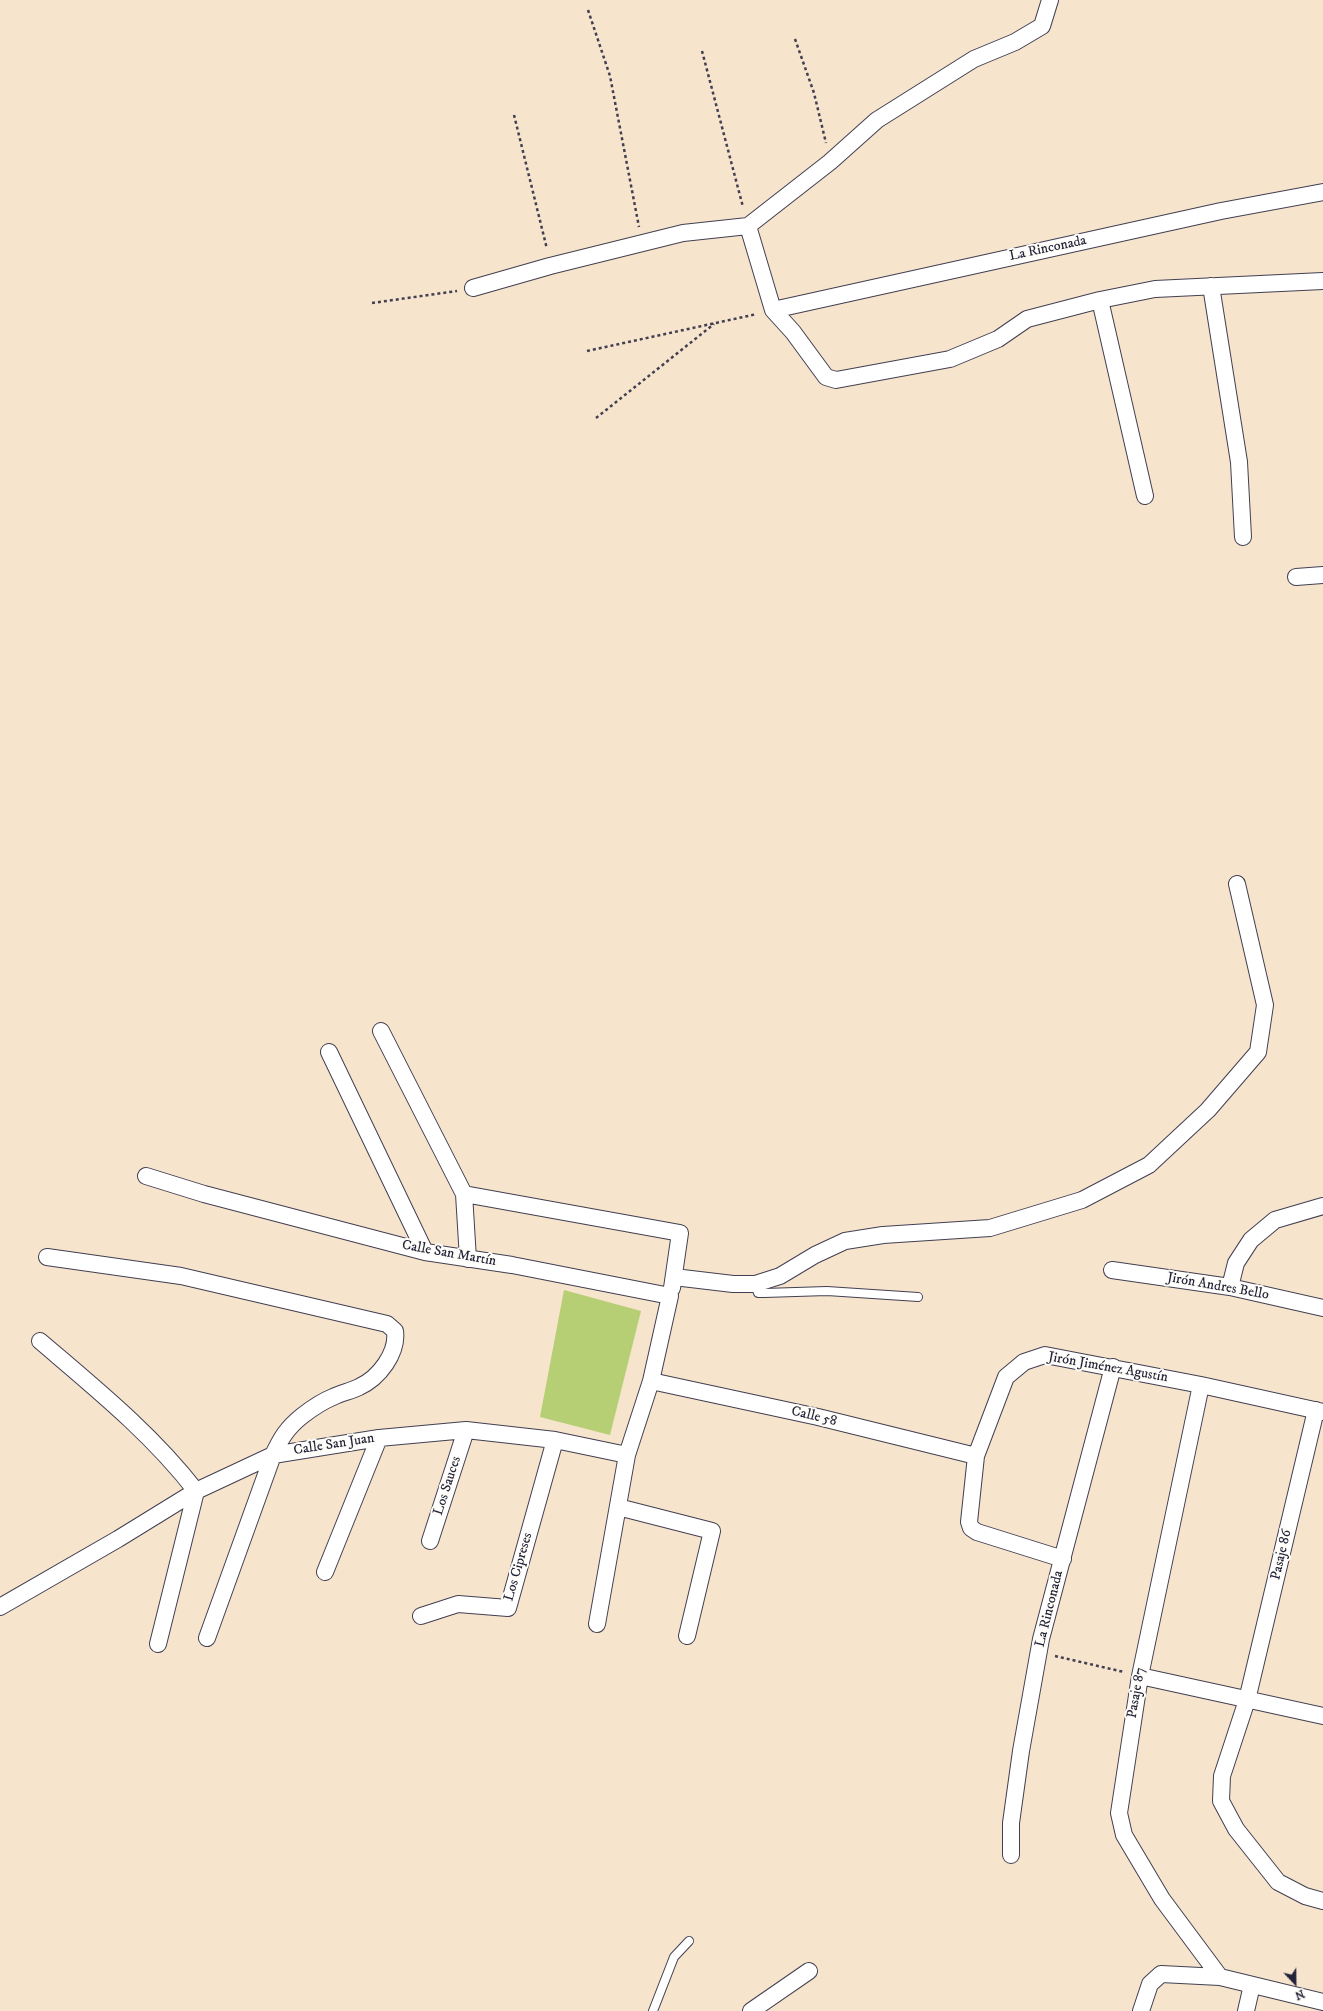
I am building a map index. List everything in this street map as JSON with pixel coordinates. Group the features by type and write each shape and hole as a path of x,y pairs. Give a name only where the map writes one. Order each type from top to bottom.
{"street":[{"path":"473,288 550,266 683,233 748,226 830,162 877,120 974,59 1015,42 1042,26 1050,0"},
{"name":"La Rinconada","path":"773,310 1221,211 1323,192"},
{"path":"748,226 773,310 793,332 826,377 836,380 950,359 998,339 1027,319 1100,300 1155,289 1323,281"},
{"path":"1211,286 1239,462 1243,537"},
{"path":"1100,300 1145,496"},
{"path":"1296,577 1323,575"},
{"path":"674,1277 733,1284 755,1284 780,1276 814,1254 845,1241 884,1235 990,1228 1082,1200 1149,1165 1208,1110 1258,1052 1265,1005 1237,884"},
{"path":"381,1031 464,1194 468,1259"},
{"path":"329,1052 425,1252"},
{"name":"Calle San Martín","path":"146,1176 212,1196 425,1252 512,1265 670,1296"},
{"path":"464,1194 680,1233 674,1277 651,1381 627,1456 597,1624"},
{"path":"1230,1287 1236,1264 1251,1240 1275,1220 1323,1206"},
{"path":"47,1257 181,1276 387,1324 395,1331 396,1340 390,1356 376,1376 360,1387 333,1397 303,1415 285,1431 273,1455 206,1638"},
{"name":"Jirón Andres Bello","path":"1112,1270 1230,1287 1323,1308"},
{"path":"40,1341 100,1393 173,1462 196,1491 158,1644"},
{"name":"Jirón Jiménez Agustín","path":"1063,1559 976,1532 970,1528 969,1522 976,1456 1006,1377 1024,1362 1045,1355 1202,1385 1320,1411"},
{"name":"La Rinconada","path":"1011,1855 1011,1823 1020,1758 1040,1652 1113,1367"},
{"name":"Calle 58","path":"651,1381 818,1417 976,1456"},
{"name":"Pasaje 87","path":"1202,1385 1140,1676 1119,1813 1124,1835 1162,1899 1220,1977"},
{"name":"Pasaje 86","path":"1320,1411 1247,1700 1222,1776 1221,1800 1236,1829 1278,1882 1305,1896 1323,1901"},
{"name":"Calle San Juan","path":"0,1607 118,1539 196,1491 273,1455 379,1438 466,1430 555,1440 627,1456"},
{"name":"Los Sauces","path":"430,1541 466,1430"},
{"path":"325,1572 379,1438"},
{"name":"Los Cipreses","path":"421,1616 458,1604 508,1608 555,1440"},
{"path":"618,1508 712,1531 687,1636"},
{"path":"1140,1676 1323,1716"},
{"path":"751,2011 809,1971"},
{"path":"1141,2011 1150,1984 1161,1974 1220,1977 1323,2002"},
{"path":"1246,2011 1252,1985"}],"lane":[{"path":"755,1284 758,1293 827,1291 918,1297"},
{"path":"652,2011 674,1957 689,1941"}],"path":[{"path":"588,10 610,76 642,244"},
{"path":"794,39 814,93 830,162"},
{"path":"702,51 748,226"},
{"path":"514,115 550,266"},
{"path":"372,303 473,288"},
{"path":"587,351 773,310"},
{"path":"596,418 716,323"},
{"path":"1040,1652 1140,1676"}],"green space":[{"path":"564,1290 641,1311 610,1435 540,1417"}]}
